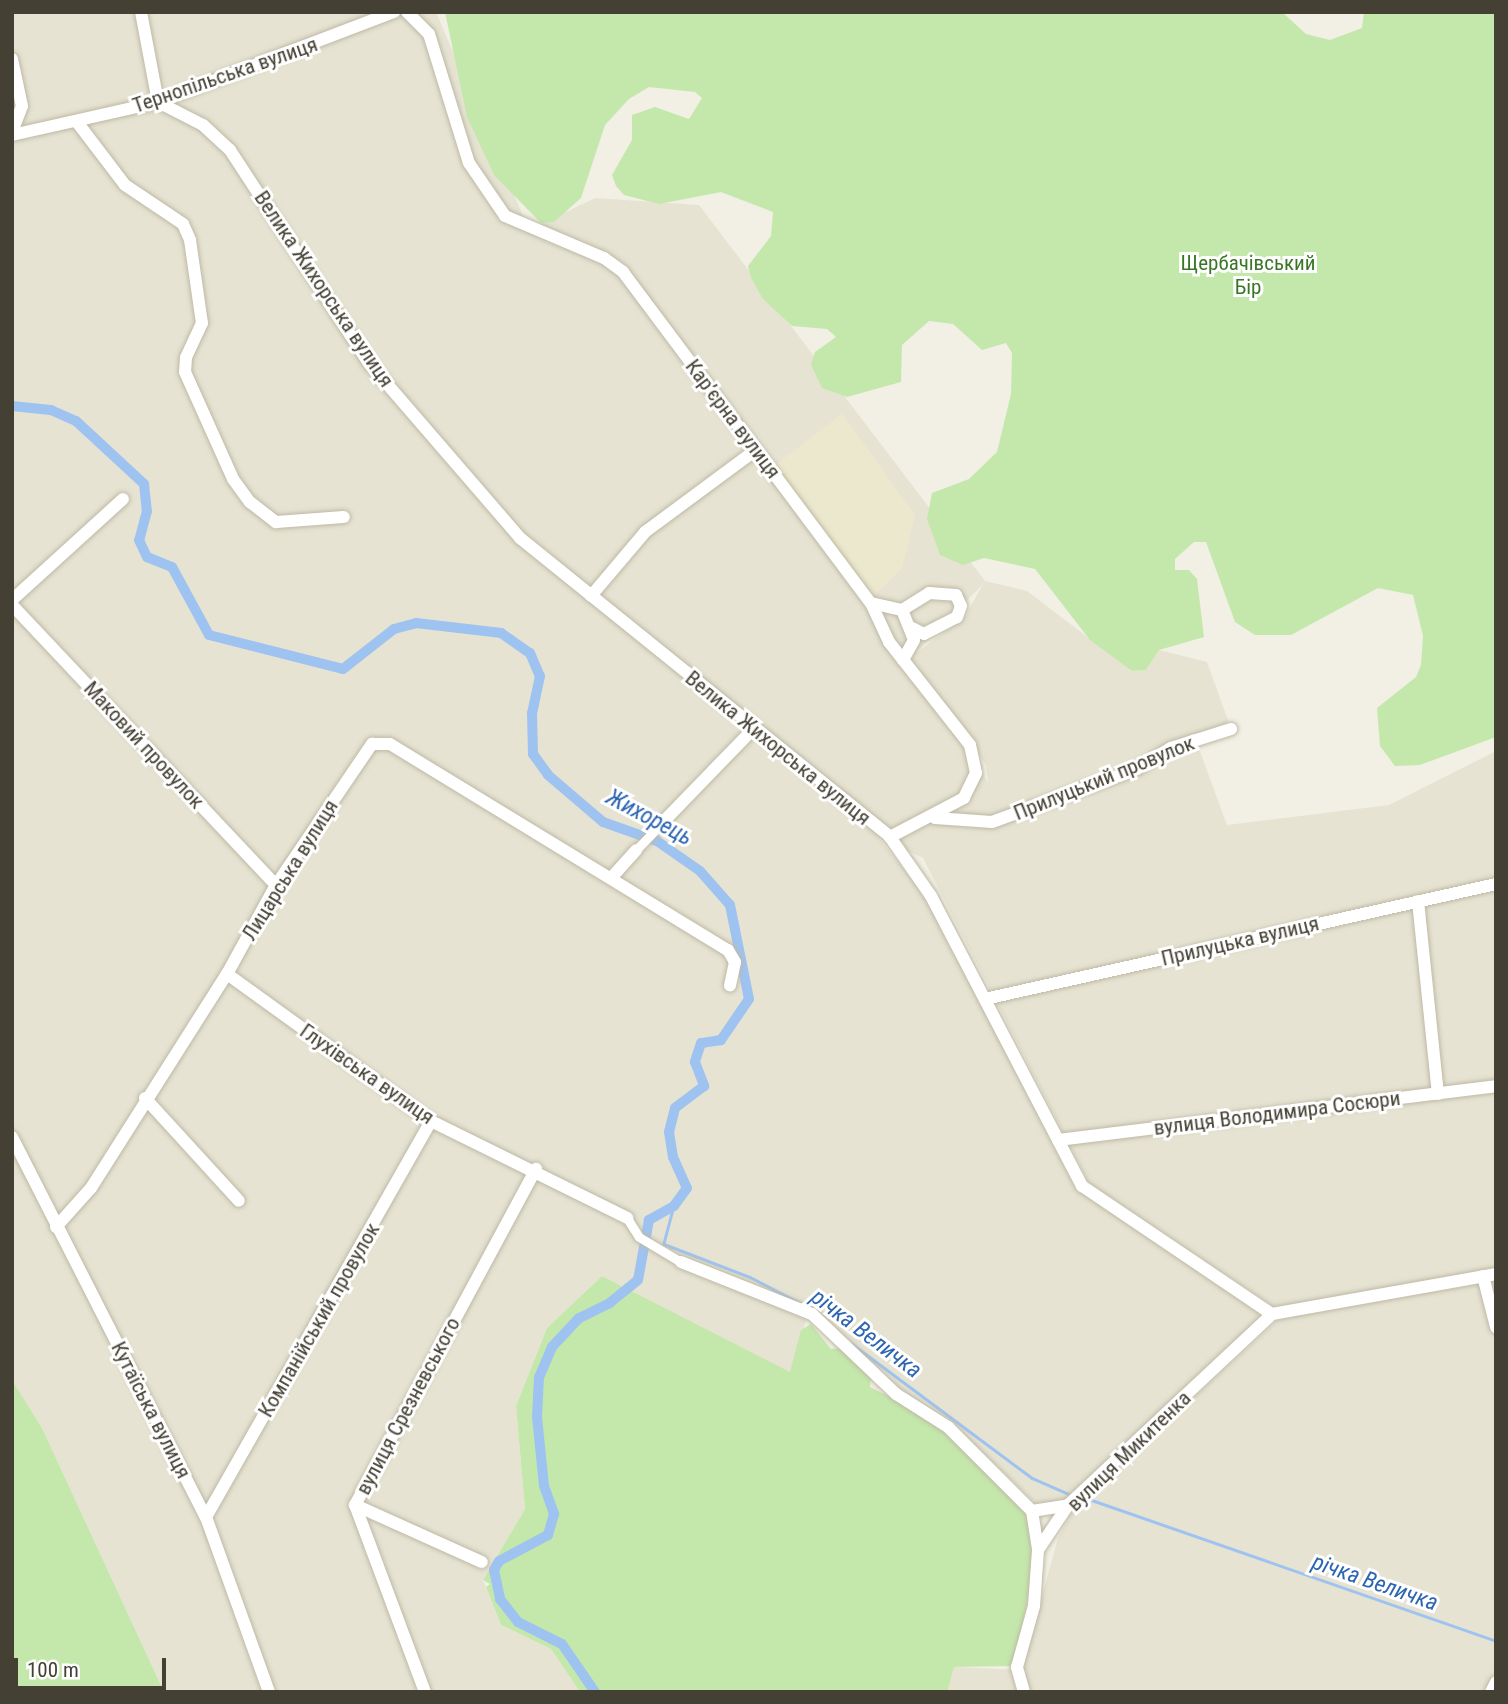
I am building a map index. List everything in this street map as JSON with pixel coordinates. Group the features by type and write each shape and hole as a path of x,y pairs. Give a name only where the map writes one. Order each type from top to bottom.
{"street":[{"path":"141,12 158,102"},
{"name":"Тернопільська вулиця","path":"12,133 77,122 158,102 394,12"},
{"name":"Кар’єрна вулиця","path":"407,12 429,34 469,163 505,216 529,230 604,258 623,272 872,603 903,660 970,745 976,773 964,798 935,818 890,837"},
{"path":"12,59 22,106 12,133"},
{"name":"Велика Жихорська вулиця","path":"158,102 203,125 230,150 369,363 520,538 752,729 890,837 931,896 1082,1186 1272,1314"},
{"path":"77,122 125,185 183,224 190,240 202,323 186,358 185,373 233,479 250,502 276,522 344,517"},
{"path":"591,596 645,532 756,450"},
{"path":"12,602 123,499"},
{"path":"872,603 902,610 929,593 956,595 961,606 957,617 942,628 924,634 912,628"},
{"name":"Маковий провулок","path":"12,602 276,885"},
{"path":"902,610 912,628 914,640 903,660"},
{"path":"611,877 752,729"},
{"name":"Прилуцький провулок","path":"935,818 992,822 1137,769 1171,748 1231,729"},
{"name":"Лицарська вулиця","path":"56,1227 90,1188 145,1098 228,974 276,885 372,744 390,744 727,950 735,962 730,985"},
{"name":"Прилуцька вулиця","path":"985,999 1496,884"},
{"path":"1418,901 1437,1094"},
{"name":"Глухівська вулиця","path":"228,974 431,1121 536,1169 627,1218"},
{"name":"вулиця Володимира Сосюри","path":"1058,1140 1496,1086"},
{"path":"145,1098 239,1201"},
{"name":"Компанійський провулок","path":"206,1517 431,1121"},
{"name":"Кутаїська вулиця","path":"12,1138 206,1517 269,1692"},
{"name":"вулиця Срезневського","path":"425,1692 355,1506 536,1169"},
{"path":"627,1218 639,1237 681,1262 812,1314 896,1394 948,1427 1032,1511 1038,1550 1034,1606 1017,1667 1024,1692"},
{"path":"1272,1314 1489,1275 1496,1326"},
{"name":"вулиця Микитенка","path":"1038,1550 1068,1506 1272,1314"},
{"path":"355,1506 482,1563"},
{"path":"1032,1511 1068,1506"},
{"path":"1491,1692 1496,1682"}],"shaded area":[{"path":"12,12 436,12 529,230 595,198 699,205 985,581 1027,591 1132,671 1146,670 1159,650 1207,662 1229,723 1194,735 1227,825 1389,805 1496,751 1496,1670 1485,1692 946,1692 954,1667 1022,1670 1058,1538 1074,1508 1277,1321 1274,1307 1089,1183 923,858 878,837 928,900 1063,1163 1085,1192 1260,1310 1257,1322 1067,1502 1037,1504 959,1430 895,1389 807,1317 790,1373 602,1276 547,1328 516,1406 525,1509 483,1580 501,1625 551,1649 580,1692 164,1692 42,1428 12,1380","holes":["983,584 965,617 916,653","921,674 986,765 988,782"]},
{"path":"842,414 915,515 902,568 873,597 774,466"}],"green space":[{"name":"Щербачівський Бір","path":"445,12 1282,12 1306,34 1330,40 1362,28 1364,12 1496,12 1496,737 1420,765 1395,766 1380,746 1377,708 1416,677 1421,665 1423,636 1413,595 1378,588 1291,635 1255,635 1235,622 1206,542 1194,542 1175,559 1175,570 1189,570 1197,579 1204,637 1159,650 1146,670 1132,671 1090,640 1035,569 984,558 963,565 940,555 927,519 932,493 969,479 997,452 1011,394 1012,353 1006,343 982,350 953,324 929,321 902,345 901,382 847,397 822,388 811,365 815,352 836,337 827,329 792,326 763,299 751,278 748,266 771,236 773,212 721,192 659,204 624,195 616,186 612,175 632,140 632,115 655,107 689,119 702,98 695,92 649,87 629,99 605,125 581,198 554,222 541,223 494,175 467,117"},
{"path":"602,1276 790,1372 801,1330 811,1324 831,1349 842,1348 871,1376 870,1387 949,1427 1028,1506 1038,1550 1014,1666 954,1667 947,1692 580,1692 551,1649 501,1625 486,1587 490,1584 483,1580 525,1509 516,1406 547,1328"},
{"path":"12,1380 42,1428 164,1692 12,1692"}],"waterway":[{"name":"Жихорець","path":"12,406 51,410 76,421 144,484 147,511 139,540 147,557 172,567 209,635 343,669 394,629 416,623 501,633 530,653 540,676 532,713 533,754 548,775 603,822 657,841 700,871 730,905 749,999 721,1040 701,1043 695,1062 704,1086 675,1108 669,1132 673,1157 687,1188 674,1206 649,1220 638,1280 610,1303 579,1318 552,1347 539,1377 537,1417 544,1486 554,1514 548,1535 499,1561 494,1570 500,1599 518,1622 562,1644 595,1692"},
{"name":"річка Величка","path":"674,1206 664,1244 750,1277 802,1304"},
{"name":"річка Величка","path":"851,1343 1032,1478 1069,1494"},
{"name":"річка Величка","path":"1086,1498 1496,1641"}]}
